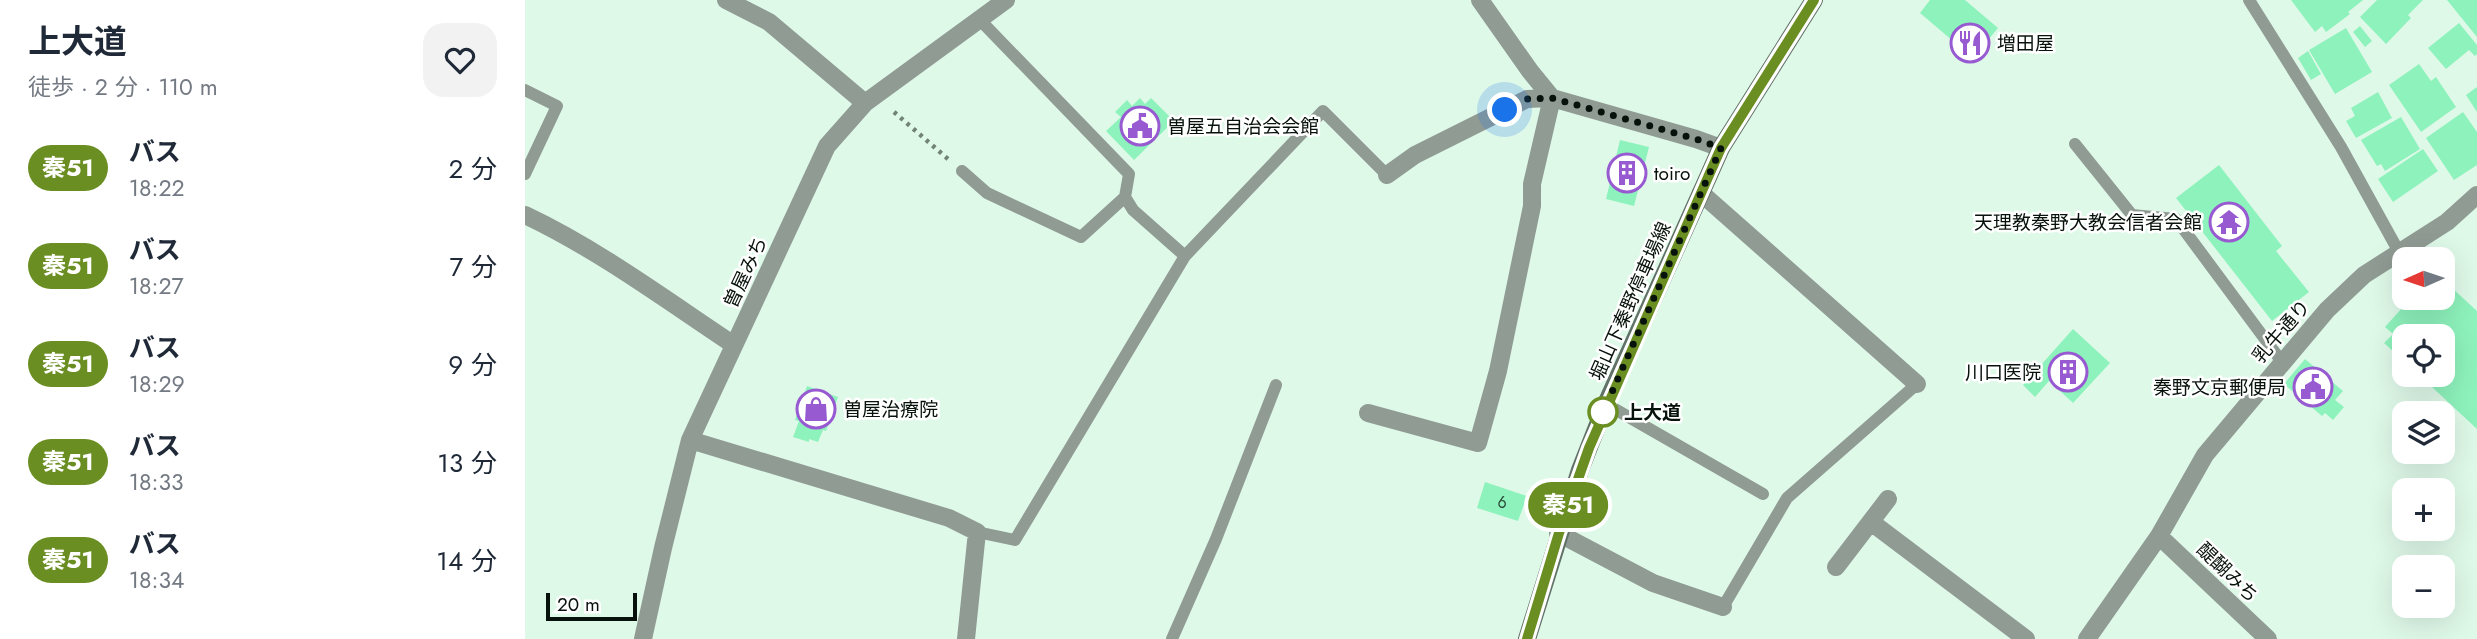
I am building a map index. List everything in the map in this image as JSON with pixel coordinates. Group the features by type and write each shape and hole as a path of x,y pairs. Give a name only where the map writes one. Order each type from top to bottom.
{"main road":[{"name":"堀山下秦野停車場線","path":"1527,639 1559,533 1606,404 1721,148 1814,0"}],"street":[{"path":"726,0 769,23 870,99"},
{"name":"曽屋みち","path":"643,639 690,440 827,146 870,99 1006,0"},
{"path":"1480,0 1552,98"},
{"path":"1368,413 1478,443 1498,371 1532,206 1532,184 1552,98"},
{"path":"1387,175 1415,155 1527,99 1552,98 1721,148"},
{"path":"1701,193 1917,383"},
{"name":"乳牛通り","path":"2406,247 2447,222 2477,194"},
{"path":"525,215 592,251 734,345"},
{"name":"乳牛通り","path":"2087,639 2159,536 2204,454 2327,310 2364,275 2392,256"},
{"path":"690,440 949,518 977,532 966,639"},
{"path":"1836,567 1888,499"},
{"path":"1871,522 2026,639"},
{"path":"1559,533 1653,583 1723,607"},
{"name":"醍醐みち","path":"2159,536 2268,639"}],"lane":[{"path":"2249,0 2341,147 2397,247"},
{"path":"962,171 987,193 1081,237 1125,197 1129,174 980,20"},
{"path":"525,90 557,106 525,174"},
{"path":"977,532 1015,540 1185,256 1323,111 1387,175"},
{"path":"2075,144 2132,215 2176,219 2282,362"},
{"path":"1125,197 1133,210 1185,256"},
{"path":"1723,607 1787,498 1917,383"},
{"path":"1172,639 1216,539 1276,385"},
{"path":"1606,404 1763,494"}],"path":[{"path":"870,99 962,171"}],"building":[{"name":"増田屋","path":"1930,0 1965,0 1998,28 1973,58 1920,13"},
{"path":"2291,0 2363,0 2326,32 2322,26 2315,32"},
{"path":"2377,0 2423,0 2408,15 2411,18 2386,44 2360,17"},
{"path":"2447,0 2477,0 2477,37"},
{"path":"2459,23 2477,45 2477,54 2475,56 2469,50 2446,69 2428,48"},
{"path":"2360,26 2372,41 2365,47 2353,32"},
{"path":"2346,28 2372,72 2335,94 2309,50"},
{"path":"2308,51 2321,74 2311,80 2298,58"},
{"path":"2419,64 2431,81 2436,77 2456,107 2421,132 2389,85"},
{"path":"2477,87 2477,112 2466,95"},
{"path":"2378,92 2392,118 2356,138 2346,121 2355,116 2351,108"},
{"name":"曽屋五自治会会館","path":"1140,98 1145,104 1151,98 1174,121 1134,160 1106,131 1121,117 1115,112 1127,100 1132,106"},
{"path":"2463,112 2477,132 2477,165 2454,180 2426,138"},
{"path":"2401,117 2420,149 2385,171 2381,164 2377,166 2361,140"},
{"name":"toiro","path":"1620,140 1649,147 1634,206 1606,199"},
{"path":"2423,149 2438,171 2393,202 2378,179"},
{"name":"天理教秦野大教会信者会館","path":"2219,165 2282,246 2276,251 2309,292 2272,321 2176,198"},
{"path":"2455,291 2477,311 2477,429 2455,408 2455,401 2447,401 2432,387 2455,387 2455,324 2392,324 2392,333 2385,327 2400,310 2455,310"},
{"name":"川口医院","path":"2073,329 2110,363 2073,403 2049,381 2035,397 2023,385"},
{"path":"2392,335 2392,350 2384,343"},
{"name":"秦野文京郵便局","path":"2305,359 2343,391 2335,400 2344,407 2333,420 2325,413 2322,416 2284,384"},
{"name":"曽屋治療院","path":"807,386 838,397 826,431 823,430 818,442 793,437 799,421 795,420"},
{"path":"1485,482 1527,496 1518,521 1477,508"}],"bus line":[{"name":"秦51","path":"1527,639 1580,470 1606,404 1721,148 1814,0"}],"place":[{"name":"増田屋","path":"1970,43"},
{"name":"曽屋五自治会会館","path":"1140,126"},
{"name":"toiro","path":"1627,173"},
{"name":"天理教秦野大教会信者会館","path":"2229,222"},
{"name":"川口医院","path":"2068,372"},
{"name":"秦野文京郵便局","path":"2313,387"},
{"name":"曽屋治療院","path":"816,409"},
{"name":"上大道","path":"1603,412"}],"route":[{"path":"1505,110 1527,99 1552,98 1721,148 1603,412"}]}
